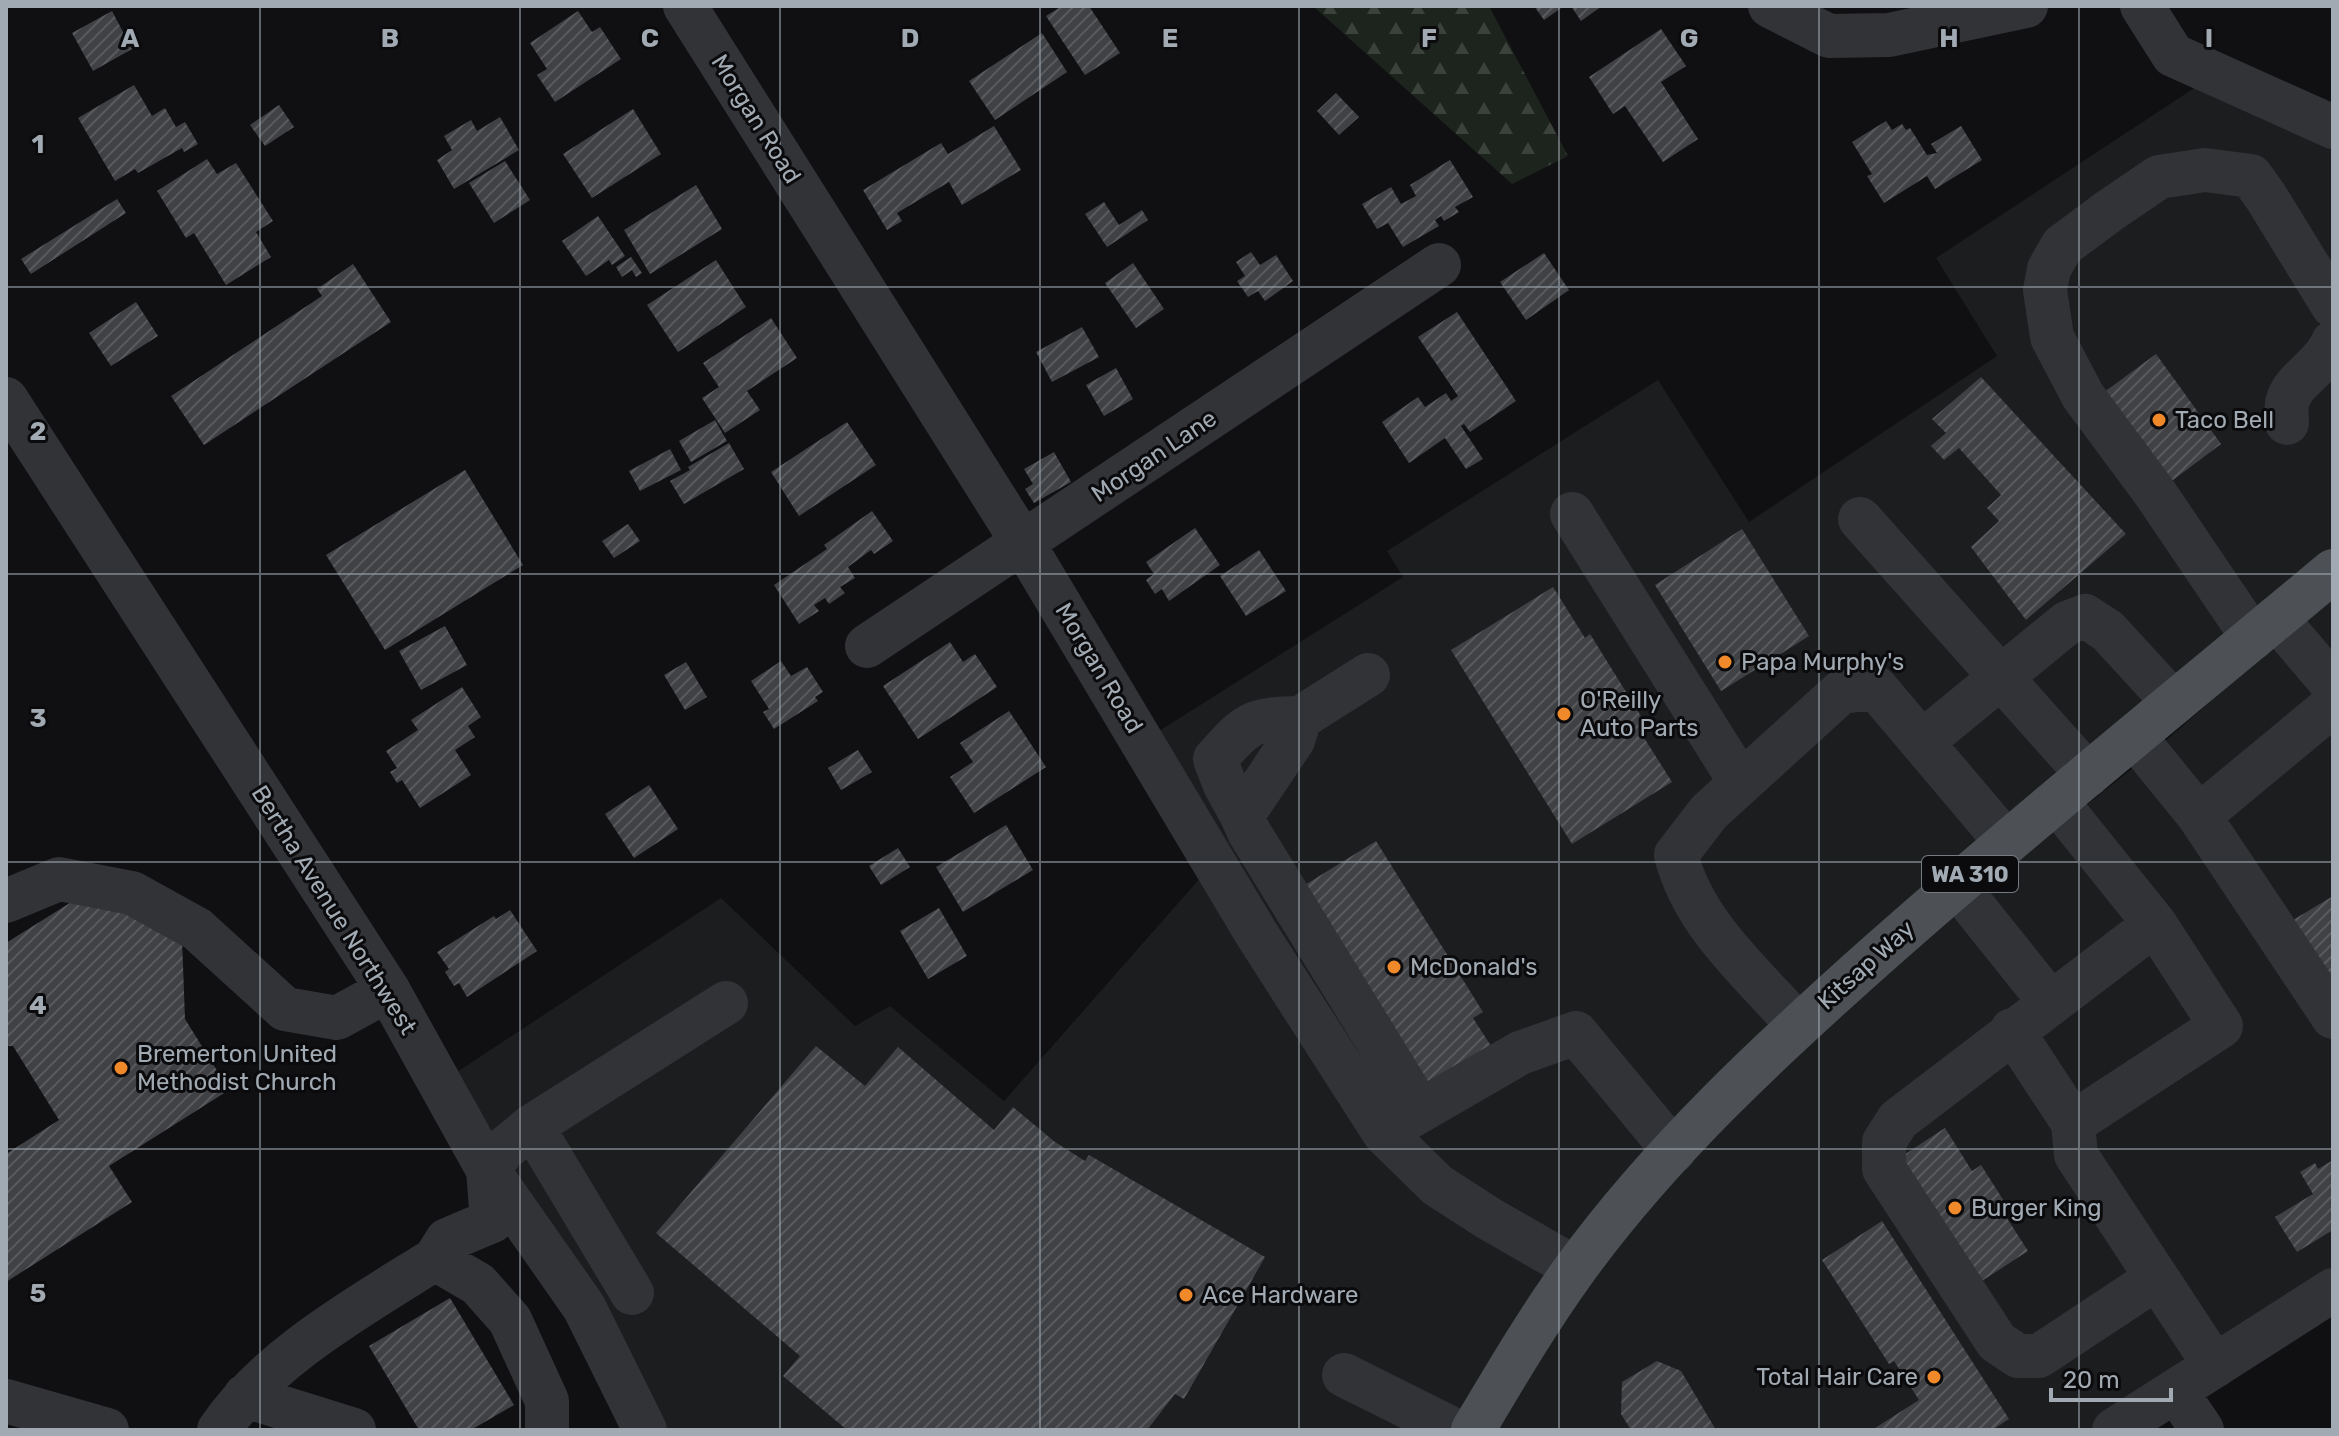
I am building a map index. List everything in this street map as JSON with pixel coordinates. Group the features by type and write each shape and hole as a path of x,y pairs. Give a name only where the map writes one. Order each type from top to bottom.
{"main road":[{"name":"Kitsap Way","path":"1473,1430 1575,1268 1674,1151 1798,1025 2007,843 2333,571"}],"street":[{"name":"Morgan Road","path":"685,6 1023,543 1256,933 1384,1133 1437,1185 1575,1268"},
{"path":"1770,6 1829,36 1889,35 2026,6"},
{"path":"2142,6 2173,55 2333,127"},
{"path":"2333,306 2251,176 2205,170 2159,177 2062,246 2049,269 2045,290 2052,337 2083,396 2155,493 2264,628 2333,685"},
{"name":"Morgan Lane","path":"867,646 1439,265"},
{"path":"2287,423 2287,403 2297,384 2327,357 2333,342"},
{"name":"Bertha Avenue Northwest","path":"6,399 388,990 488,1170 584,1307 645,1430"},
{"path":"1572,514 1741,783"},
{"path":"1860,519 2000,676 2221,1026 2073,1123"},
{"path":"1922,742 2067,623 2085,616 2108,631 2174,703"},
{"path":"1368,675 1300,718 1273,718 1245,726 1215,759 1249,832 1420,1110"},
{"path":"1798,1025 1709,927 1682,879 1676,855 1709,812 1841,692 1876,688 2007,843"},
{"path":"2199,816 2333,705"},
{"path":"2134,736 2199,816 2330,1006"},
{"path":"6,901 59,879 132,893 197,929 285,1009 337,1018 388,990"},
{"path":"1957,886 2050,1002"},
{"path":"2155,924 2012,1030 1898,1120 1884,1142 1884,1169 1997,1342 2018,1356 2039,1356 2157,1278"},
{"path":"219,1430 245,1396 307,1343 435,1259 447,1240 492,1221 488,1170 503,1150 532,1126 726,1003"},
{"path":"2012,1030 2073,1123 2076,1155 2215,1366"},
{"path":"1384,1133 1520,1053 1576,1033 1674,1151"},
{"path":"532,1126 632,1293"},
{"path":"435,1259 478,1284 510,1320 547,1401 547,1430"},
{"path":"2114,1430 2333,1290"},
{"path":"1344,1375 1454,1430"},
{"path":"2176,1391 2202,1430"},
{"path":"245,1396 354,1430"},
{"path":"6,1401 107,1430"}],"shaded area":[{"path":"2205,81 2333,139 2333,554 1994,827 1783,1009 1573,1256 1408,1150 1151,736 1403,577 1387,551 1658,380 1749,522 1997,356 1936,258"},
{"path":"2333,595 2333,1276 2093,1430 1487,1430 1556,1322 1700,1145 1968,900 2149,755"},
{"path":"1209,868 1377,1139 1563,1270 1462,1430 661,1430 454,1074 721,898 855,1026 890,1006 1004,1101"}],"green space":[{"path":"1313,6 1489,6 1568,156 1512,184"}],"building":[{"path":"1062,6 1089,6 1120,53 1085,75 1046,16"},
{"path":"1534,6 1564,6 1544,20"},
{"path":"1571,6 1602,6 1581,21"},
{"path":"112,11 132,49 93,71 72,33"},
{"path":"578,11 592,32 600,27 621,59 555,102 537,75 547,69 530,43"},
{"path":"1661,29 1686,66 1661,82 1698,139 1663,162 1625,106 1613,114 1589,77"},
{"path":"1042,33 1067,72 995,120 969,81"},
{"path":"134,85 152,116 165,108 176,127 185,122 198,144 184,152 182,148 138,173 135,169 115,181 78,118"},
{"path":"1336,93 1359,117 1339,135 1317,111"},
{"path":"279,105 294,127 265,146 250,125"},
{"path":"633,109 661,154 592,198 563,154"},
{"path":"500,117 519,150 454,189 437,160 452,150 444,136 471,120 477,131"},
{"path":"1886,121 1892,130 1902,124 1906,130 1910,128 1927,155 1937,153 1931,144 1961,126 1982,160 1935,189 1927,176 1884,203 1867,176 1872,174 1852,142"},
{"path":"994,126 1021,170 962,205 949,182 897,213 902,221 887,230 863,190 941,143 948,154"},
{"path":"207,159 217,174 236,163 273,221 256,232 271,257 226,285 194,233 186,238 157,191"},
{"path":"1450,160 1473,197 1455,207 1459,212 1444,221 1441,216 1435,220 1439,226 1403,247 1388,223 1377,229 1362,204 1391,187 1401,204 1416,196 1410,185"},
{"path":"505,161 530,200 494,223 469,183"},
{"path":"696,185 722,229 650,274 624,230"},
{"path":"117,199 126,213 31,274 21,259"},
{"path":"1104,202 1119,225 1142,210 1148,220 1107,247 1085,214"},
{"path":"598,216 625,256 612,265 609,260 586,276 562,241"},
{"path":"1251,252 1260,265 1276,255 1293,281 1265,301 1258,291 1248,297 1237,281 1245,276 1236,262"},
{"path":"1544,253 1569,290 1526,320 1500,282"},
{"path":"631,257 642,273 636,277 632,270 622,277 616,267"},
{"path":"716,260 746,307 678,352 647,305"},
{"path":"1133,263 1164,309 1136,328 1105,283"},
{"path":"353,264 391,322 204,445 171,396 322,296 317,289"},
{"path":"136,302 158,336 111,366 89,333"},
{"path":"1457,312 1516,401 1470,432 1464,424 1461,426 1483,459 1466,469 1445,438 1409,463 1382,422 1418,397 1425,407 1446,393 1451,401 1458,396 1418,337"},
{"path":"771,318 797,358 747,391 760,410 725,433 702,398 719,387 703,363"},
{"path":"1082,327 1099,357 1052,382 1036,352"},
{"path":"2156,354 2221,444 2165,486 2099,396"},
{"path":"1116,368 1133,399 1104,416 1086,385"},
{"path":"1981,377 2126,534 2026,620 1971,547 1999,521 1987,508 2001,495 1959,448 1944,460 1931,446 1946,433 1932,419"},
{"path":"715,420 727,441 691,462 679,441"},
{"path":"847,422 876,465 799,516 771,472"},
{"path":"729,443 744,469 684,504 670,481"},
{"path":"670,449 681,470 640,491 629,471"},
{"path":"1054,452 1071,482 1034,503 1025,489 1033,484 1024,469"},
{"path":"465,470 523,565 385,650 326,555"},
{"path":"872,511 893,541 874,554 871,550 848,567 855,578 840,587 845,593 829,604 825,598 814,605 819,611 799,624 774,585 827,549 824,545"},
{"path":"628,524 640,541 614,558 602,541"},
{"path":"1195,528 1220,565 1169,601 1162,589 1155,594 1146,580 1154,574 1146,562"},
{"path":"1742,529 1809,636 1721,691 1655,585"},
{"path":"1259,550 1286,591 1246,616 1220,576"},
{"path":"1553,587 1585,638 1590,634 1649,729 1641,733 1672,782 1572,844 1451,650"},
{"path":"445,626 467,665 421,690 399,651"},
{"path":"950,642 963,662 975,654 997,687 918,739 883,686"},
{"path":"781,661 791,676 807,667 823,692 815,697 818,701 774,729 763,712 769,709 751,681"},
{"path":"686,662 707,697 685,710 664,675"},
{"path":"462,687 481,717 468,726 475,737 455,750 471,775 420,808 402,780 397,783 390,772 397,768 386,751 418,730 411,720"},
{"path":"1009,711 1046,767 974,813 950,777 973,762 960,743"},
{"path":"858,750 872,772 841,790 828,768"},
{"path":"649,785 678,829 634,858 605,814"},
{"path":"1006,825 1033,870 963,912 936,867"},
{"path":"1376,841 1483,1012 1473,1018 1491,1046 1428,1085 1300,888"},
{"path":"898,848 910,867 881,885 869,866"},
{"name":"Bremerton United Methodist Church","path":"89,891 182,939 185,1019 229,1090 109,1166 132,1202 6,1282 6,1154 59,1120 13,1046 6,1046 6,943"},
{"path":"2333,896 2333,976 2314,988 2278,929"},
{"path":"939,908 967,956 928,979 900,931"},
{"path":"510,910 537,951 467,997 459,983 454,986 445,972 449,969 437,952 494,916 496,919"},
{"path":"816,1046 865,1086 898,1047 994,1130 1013,1107 1055,1142 1085,1161 1089,1155 1265,1257 1184,1399 1175,1394 1147,1430 847,1430 783,1376 800,1356 656,1233"},
{"path":"1945,1128 1972,1171 1981,1165 2009,1209 2003,1212 2028,1251 1971,1288 1887,1166"},
{"path":"2333,1160 2333,1230 2297,1252 2275,1217 2313,1194 2300,1172 2315,1163 2318,1169"},
{"path":"1882,1221 2009,1419 1992,1430 1872,1430 1919,1400 1894,1361 1889,1364 1822,1260"},
{"path":"450,1298 514,1405 471,1430 419,1430 369,1346"},
{"path":"1657,1361 1681,1371 1716,1430 1631,1430 1621,1414 1622,1382"}],"place":[{"name":"Taco Bell","path":"2159,420"},
{"name":"Papa Murphy's","path":"1725,662"},
{"name":"O'Reilly Auto Parts","path":"1564,714"},
{"name":"McDonald's","path":"1394,967"},
{"name":"Bremerton United Methodist Church","path":"121,1068"},
{"name":"Burger King","path":"1955,1208"},
{"name":"Ace Hardware","path":"1186,1295"},
{"name":"Total Hair Care","path":"1934,1377"}]}
